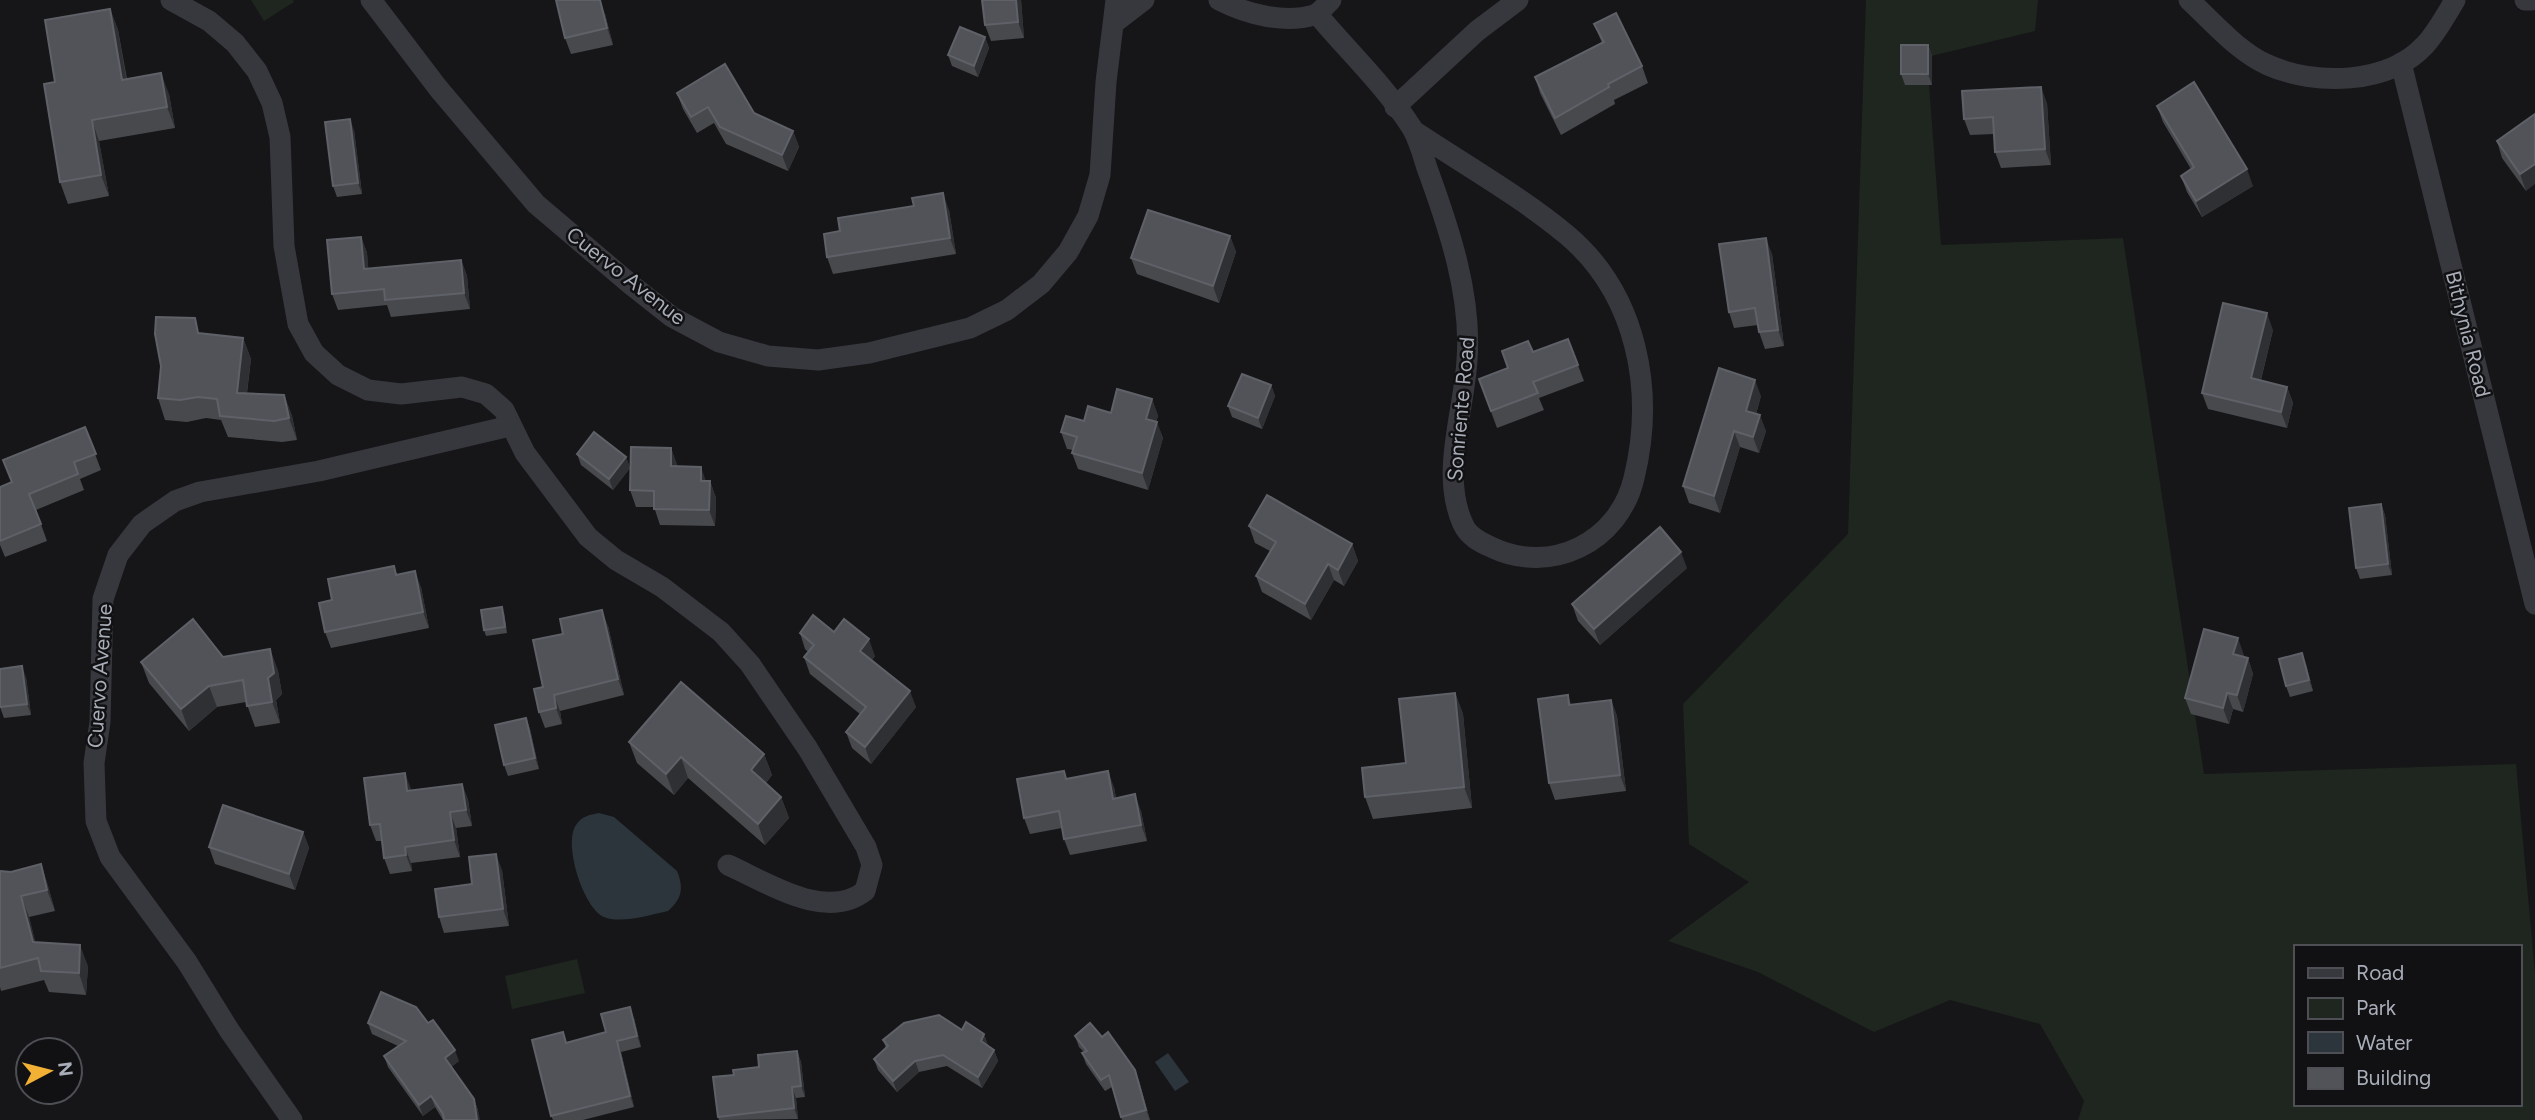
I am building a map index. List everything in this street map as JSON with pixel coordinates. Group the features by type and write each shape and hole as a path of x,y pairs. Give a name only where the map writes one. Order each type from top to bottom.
{"street":[{"path":"171,0 209,21 235,43 257,71 272,103 280,137 284,246 298,324 314,353 338,375 368,390 401,394 462,387 486,394 504,410 525,453 588,537 616,560 662,587 720,632 750,664 814,760 866,847 872,865 865,891 848,899 827,902 799,898 728,865"},
{"name":"Cuervo Avenue","path":"371,0 438,88 536,204 629,283 672,317 719,342 768,356 818,360 869,353 970,328 1007,310 1041,284 1068,252 1088,216 1100,175 1116,0"},
{"path":"1114,23 1144,0"},
{"path":"1219,0 1237,9 1262,16 1324,7"},
{"path":"1395,107 1477,31 1518,0"},
{"path":"2189,0 2236,44 2267,65 2318,79 2373,74 2401,63 2425,46 2455,0"},
{"path":"2525,0 2532,0"},
{"name":"Sonriente Road","path":"1324,7 1414,131 1568,236 1599,268 1622,306 1637,348 1643,393 1641,450 1630,496 1613,523 1589,544 1570,553 1538,559 1506,555 1477,541 1464,527 1454,496 1454,462 1469,335 1442,209 1414,131"},
{"name":"Bithynia Road","path":"2401,63 2535,604"},
{"name":"Cuervo Avenue","path":"292,1120 229,1030 187,962 110,857 96,821 94,763 100,722 103,599 118,555 142,524 175,501 200,492 318,471 510,426"}],"green space":[{"path":"251,0 293,0 294,2 264,21"},
{"path":"1866,0 2038,0 2035,31 1927,57 1941,245 2123,238 2204,774 2516,764 2535,974 2535,1120 2078,1120 2084,1101 2040,1024 1950,1000 1874,1032 1758,972 1668,941 1749,882 1689,844 1683,704 1848,534"},
{"path":"577,959 585,993 512,1009 505,976"}],"water":[{"path":"599,813 614,817 677,871 681,883 680,893 668,911 618,920 604,917 596,911 582,889 572,846 576,825 589,815"},
{"path":"1168,1053 1189,1082 1175,1091 1155,1062"}],"building":[{"path":"556,0 600,0 607,28 565,38"},
{"path":"982,0 1016,0 1018,22 985,25"},
{"path":"110,9 122,80 161,73 167,107 92,120 101,175 60,182 44,84 55,82 45,20"},
{"path":"1616,13 1642,66 1555,118 1535,77 1604,42 1594,24"},
{"path":"960,27 985,37 974,66 948,55"},
{"path":"1901,45 1928,45 1928,74 1901,74"},
{"path":"725,64 754,113 793,131 782,155 720,127 708,107 691,117 677,93"},
{"path":"2194,82 2247,169 2196,201 2181,176 2194,167 2157,106"},
{"path":"2041,87 2045,149 1995,152 1993,117 1964,119 1962,91"},
{"path":"2535,114 2535,164 2520,174 2497,141"},
{"path":"350,119 358,183 333,186 325,122"},
{"path":"943,193 950,238 827,257 824,234 840,231 838,218 914,206 912,198"},
{"path":"1148,210 1230,236 1213,286 1131,258"},
{"path":"361,237 364,269 461,260 464,293 385,300 384,289 332,294 327,240"},
{"path":"1766,238 1778,330 1759,332 1755,308 1729,312 1719,244"},
{"path":"2223,303 2267,313 2251,378 2287,387 2281,412 2202,393"},
{"path":"156,317 195,318 198,333 243,338 237,393 284,395 289,418 274,421 220,416 217,399 158,398 161,366 155,334"},
{"path":"1568,339 1578,365 1533,382 1538,393 1491,411 1479,379 1508,368 1502,351 1528,341 1533,352"},
{"path":"1719,368 1755,380 1746,411 1760,415 1753,437 1734,431 1714,496 1683,486"},
{"path":"1242,374 1271,385 1258,418 1228,406"},
{"path":"1117,389 1152,399 1146,419 1157,422 1142,473 1072,453 1077,437 1061,432 1066,416 1084,421 1088,406 1111,413"},
{"path":"85,427 96,454 74,462 78,474 29,494 41,524 0,541 0,487 12,482 3,460"},
{"path":"594,432 626,457 609,479 577,454"},
{"path":"631,447 671,448 671,466 701,467 701,481 710,481 709,510 654,509 654,491 630,490"},
{"path":"1267,495 1352,544 1338,570 1328,564 1305,604 1256,576 1276,542 1249,526"},
{"path":"2381,504 2388,564 2356,568 2349,508"},
{"path":"1660,527 1681,552 1594,629 1572,604"},
{"path":"394,566 396,575 415,571 423,612 325,632 319,603 332,600 328,579"},
{"path":"502,607 505,627 484,630 481,610"},
{"path":"602,610 618,679 554,695 556,708 539,712 534,689 543,687 533,640 563,634 560,619"},
{"path":"813,615 834,632 844,619 869,639 860,651 910,691 865,747 846,732 866,707 804,657 814,645 800,633"},
{"path":"193,619 223,657 270,649 274,673 268,678 272,702 247,706 243,680 209,686 181,709 141,662"},
{"path":"2204,629 2238,638 2233,654 2248,658 2237,695 2227,693 2223,708 2185,698"},
{"path":"2302,653 2309,680 2286,686 2279,659"},
{"path":"22,666 27,704 0,707 0,669"},
{"path":"681,682 764,754 751,770 781,797 758,824 681,757 666,774 629,742"},
{"path":"1455,693 1464,787 1365,797 1362,768 1406,763 1399,699"},
{"path":"1568,695 1569,705 1611,700 1620,775 1549,783 1538,699"},
{"path":"526,718 535,758 504,765 495,725"},
{"path":"1064,771 1066,779 1108,771 1113,799 1135,794 1141,825 1064,839 1059,811 1024,818 1017,779"},
{"path":"405,773 407,791 462,784 466,810 450,812 454,840 405,847 406,855 384,858 380,824 370,825 364,778"},
{"path":"223,805 303,832 289,874 209,847"},
{"path":"496,854 503,909 439,917 435,889 472,884 469,857"},
{"path":"41,864 47,890 21,896 33,942 80,945 79,973 41,971 38,958 0,968 0,871 11,872"},
{"path":"381,992 416,1007 428,1023 433,1020 455,1050 445,1058 474,1099 477,1120 444,1120 431,1096 419,1105 384,1056 406,1041 368,1023"},
{"path":"630,1007 637,1036 617,1041 630,1096 551,1116 532,1040 563,1032 566,1043 606,1032 601,1014"},
{"path":"939,1015 962,1030 966,1022 984,1034 981,1041 994,1050 978,1077 943,1055 915,1061 893,1081 874,1059 888,1046 883,1040 904,1023"},
{"path":"1090,1023 1102,1037 1108,1032 1135,1070 1146,1110 1121,1117 1109,1075 1101,1080 1082,1053 1087,1051 1075,1036"},
{"path":"797,1051 801,1086 792,1087 794,1108 718,1117 713,1077 734,1075 733,1070 759,1067 758,1055"}]}
